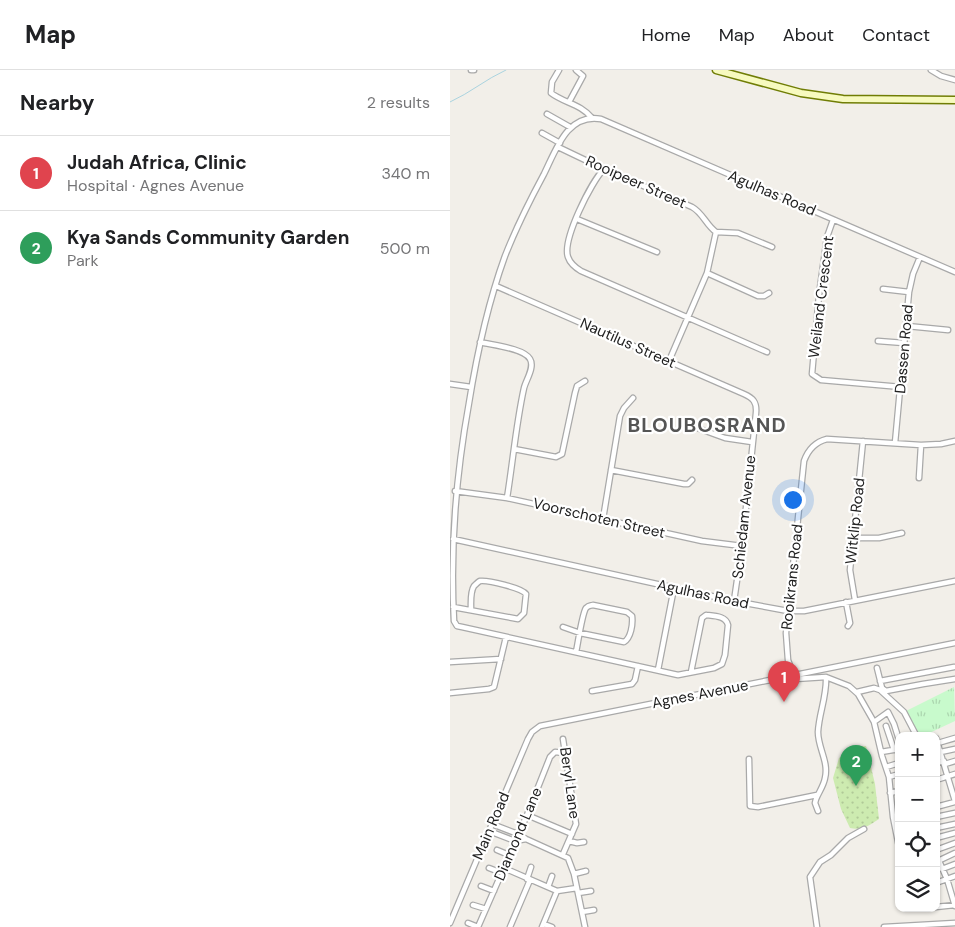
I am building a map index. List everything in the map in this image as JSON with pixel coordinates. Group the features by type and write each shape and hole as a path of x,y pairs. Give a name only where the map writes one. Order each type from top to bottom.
{"main road":[{"path":"716,70 801,93 843,99 955,100"}],"street":[{"name":"Agulhas Road","path":"559,70 552,82 550,92 587,112 590,118 601,119 955,272"},
{"path":"570,102 583,76 576,70"},
{"path":"931,70 941,76 955,80"},
{"path":"547,114 570,127"},
{"path":"590,118 579,121 570,127 559,145 515,234 503,262 480,342 459,456 455,491 451,559 454,621 457,626 678,675 719,667 724,662 728,625 728,622 724,619 706,615 702,618 691,672"},
{"name":"Rooipeer Street","path":"542,133 559,145 604,169 692,207 700,212 708,225 716,232"},
{"path":"604,169 590,189 577,218 567,248 568,257 574,266 581,271 767,352"},
{"path":"577,218 657,252"},
{"name":"Weiland Crescent","path":"833,220 828,233 826,247 812,374 821,380 901,387"},
{"path":"669,361 707,273 716,232 738,232 772,247"},
{"name":"Dassen Road","path":"895,443 909,292 920,256"},
{"path":"707,273 758,296 764,296 769,293"},
{"name":"Nautilus Street","path":"496,286 748,395 756,404"},
{"path":"883,289 909,292"},
{"path":"907,326 948,330"},
{"path":"878,341 904,343"},
{"path":"480,342 510,348 527,356 531,361 531,368 523,393 507,498"},
{"path":"514,449 556,457 562,454 575,392 577,386 585,381"},
{"path":"450,384 471,387"},
{"path":"603,518 620,416 633,398"},
{"name":"Schiedam Avenue","path":"734,601 742,546 756,404"},
{"path":"688,426 725,438 752,442"},
{"name":"Rooikrans Road","path":"793,675 786,643 806,454 816,443 825,440 921,445 955,441"},
{"name":"Witklip Road","path":"855,600 850,570 863,441"},
{"path":"919,478 921,445"},
{"path":"611,470 686,484 692,480"},
{"name":"Voorschoten Street","path":"455,491 507,498 702,541 742,546"},
{"path":"853,538 879,538 902,533"},
{"name":"Agulhas Road","path":"452,539 734,601 788,611 804,611 955,581"},
{"path":"453,607 518,619 524,613 526,594 518,588 479,582 471,592 471,610"},
{"path":"658,670 674,588"},
{"path":"846,602 850,624 848,626"},
{"path":"563,627 580,633 624,642 629,638 633,618 627,612 590,605 585,612 580,633 576,652"},
{"path":"450,693 488,690 494,687 506,637"},
{"name":"Agnes Avenue","path":"535,729 544,725 955,642"},
{"path":"450,662 500,659"},
{"path":"592,691 632,684 635,680 638,666"},
{"path":"877,668 880,681 882,688 886,691 955,680 955,667 880,681"},
{"path":"793,675 797,680 808,677 826,678 844,683 857,692 874,722 889,777 892,810 897,822"},
{"path":"818,811 815,803 825,778 825,763 818,741 818,732 826,678"},
{"path":"857,692 874,688 880,690 904,712 914,732"},
{"path":"874,722 888,713 896,732"},
{"path":"886,726 895,747"},
{"name":"Main Road","path":"450,923 528,740 535,729"},
{"path":"940,738 955,738"},
{"name":"Beryl Lane","path":"563,739 576,822 563,854"},
{"path":"881,752 895,749"},
{"path":"940,753 955,749"},
{"name":"Diamond Lane","path":"478,927 551,755 555,752 565,753"},
{"path":"940,754 945,762 948,777 953,785 955,799 940,805"},
{"path":"749,759 750,806 758,807 817,795"},
{"path":"940,763 955,761"},
{"path":"886,766 895,764"},
{"path":"940,779 955,774"},
{"path":"889,777 895,775"},
{"path":"890,793 895,792"},
{"path":"940,816 955,814"},
{"path":"527,815 572,834"},
{"path":"492,824 563,854 568,858 574,874 584,927"},
{"path":"940,827 955,824"},
{"path":"817,927 810,877 820,862 831,855 848,838 864,829"},
{"path":"489,830 515,840 526,839"},
{"path":"940,837 955,833"},
{"path":"569,841 584,842"},
{"path":"940,849 955,843"},
{"path":"497,850 509,855"},
{"path":"940,860 955,854"},
{"path":"940,871 955,864"},
{"path":"940,865 952,888 955,903 940,906"},
{"path":"489,868 528,879 557,891 591,890"},
{"path":"510,927 531,868"},
{"path":"574,874 586,871"},
{"path":"548,887 552,876"},
{"path":"940,882 955,876"},
{"path":"481,886 494,891"},
{"path":"552,927 543,925 557,891"},
{"path":"474,904 486,909"},
{"path":"582,912 594,910"},
{"path":"468,923 478,927"},
{"path":"884,927 955,923"}],"green space":[{"path":"954,687 955,721 932,732 915,732 906,711"},
{"path":"866,746 875,784 879,819 862,828 854,829 850,828 841,809 833,778 839,758 854,747"}],"waterway":[{"path":"450,102 506,70"}],"place":[{"name":"Judah Africa, Clinic","path":"784,702"},
{"name":"Kya Sands Community Garden","path":"856,786"}],"district":[{"name":"BLOUBOSRAND","path":"707,425"}]}
